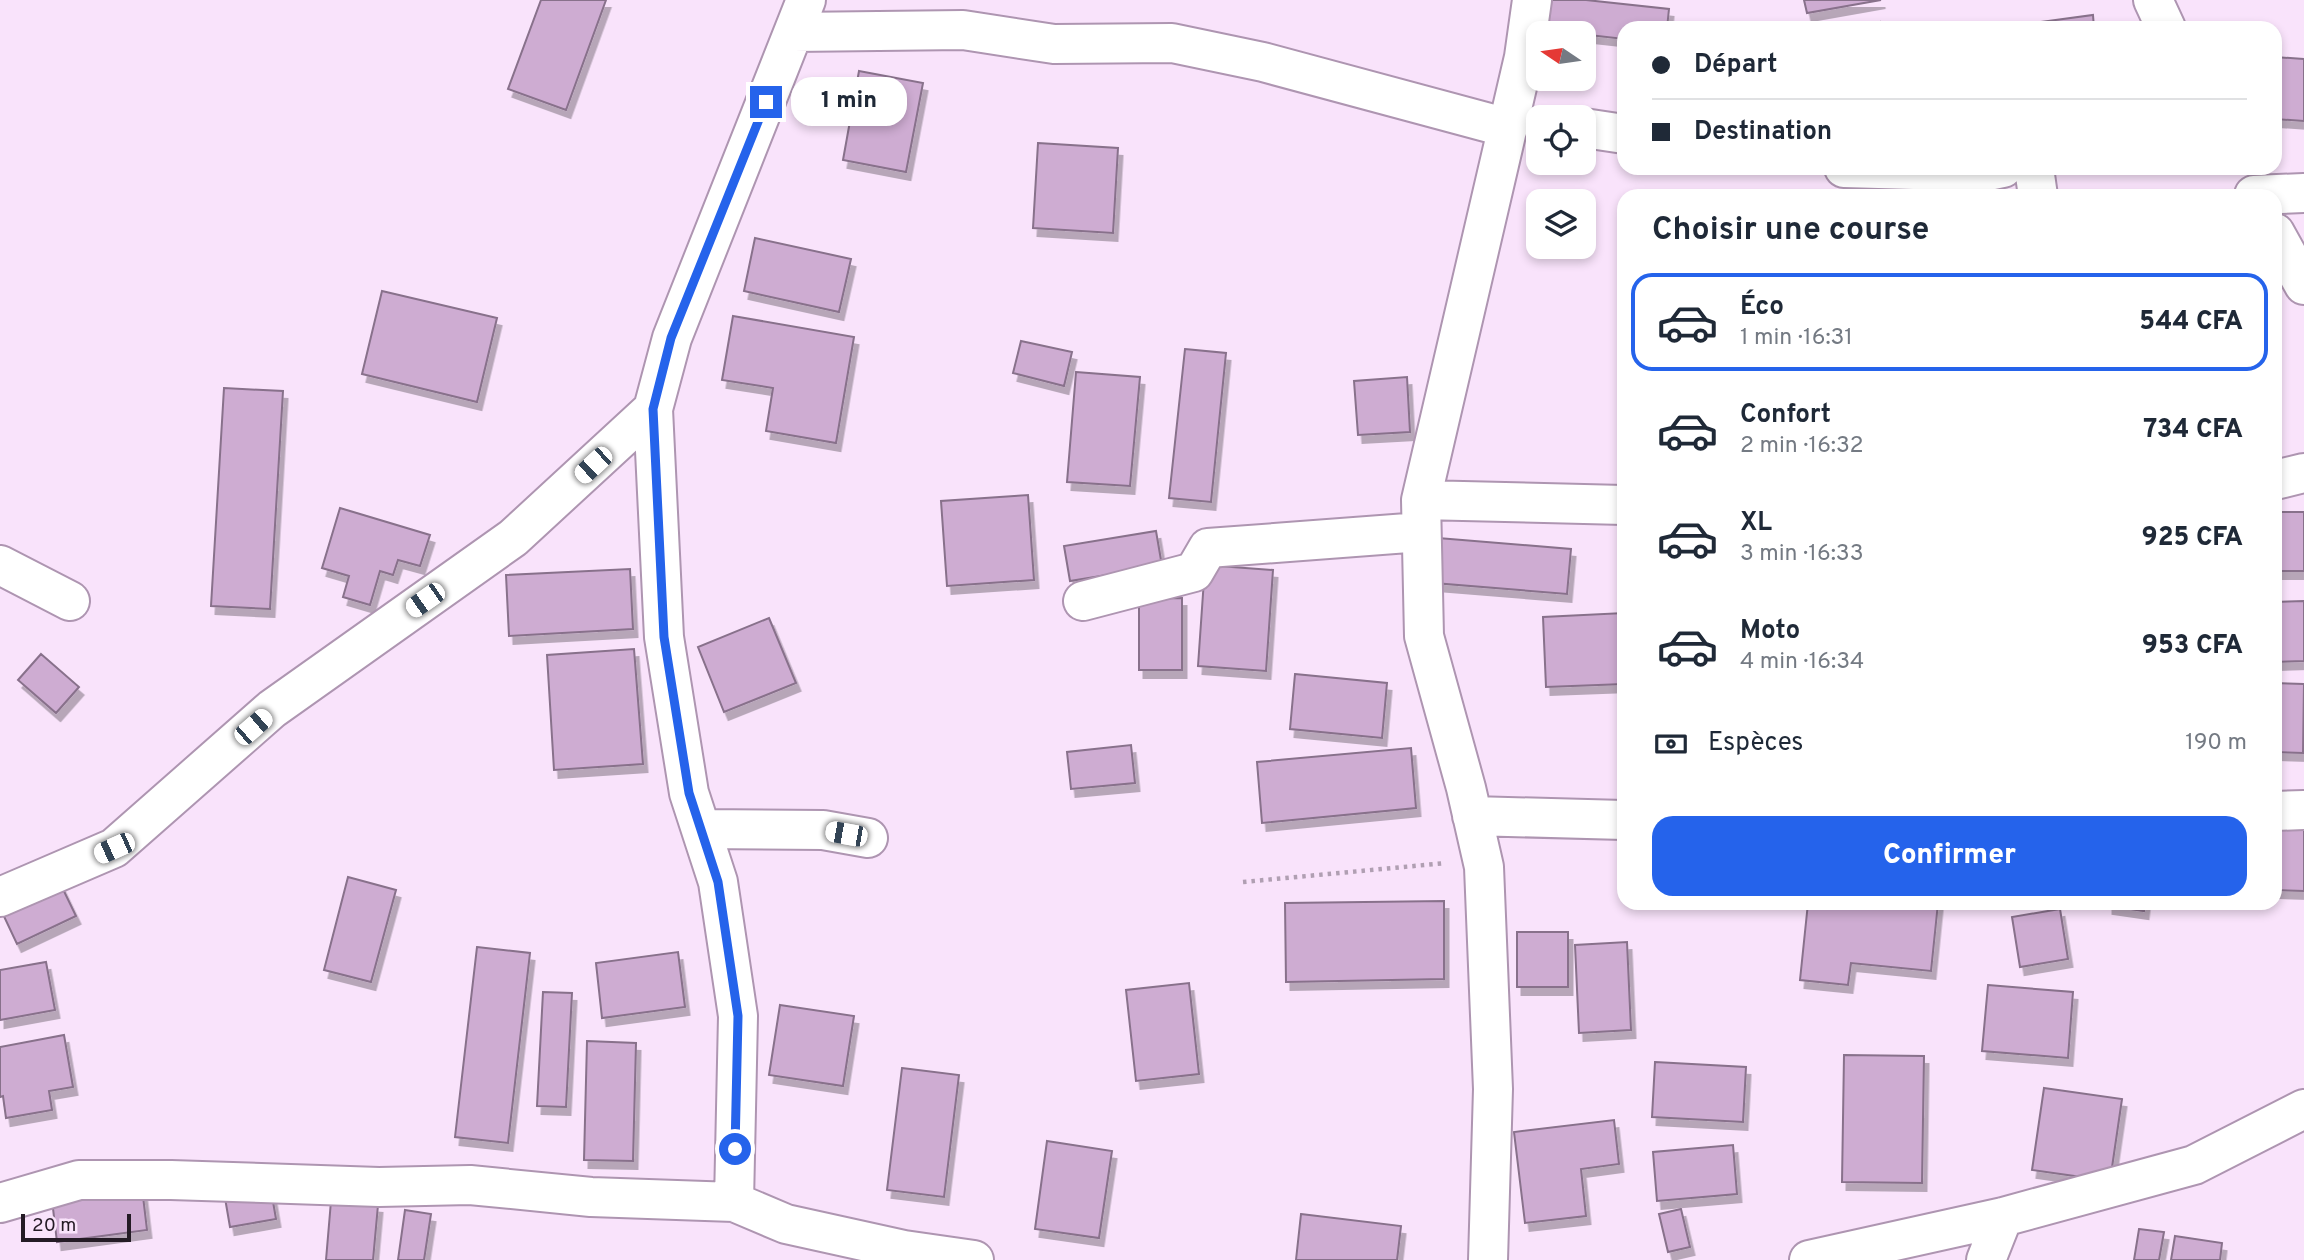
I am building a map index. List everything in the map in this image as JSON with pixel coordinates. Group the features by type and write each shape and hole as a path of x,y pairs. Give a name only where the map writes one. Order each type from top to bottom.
{"street":[{"path":"1488,1260 1493,1089 1482,860 1424,636 1421,516 1519,122 1532,0"},
{"path":"2153,0 2163,21"},
{"path":"734,1202 738,1016 718,882 689,793 664,637 653,409 671,338 800,16 963,30 1054,44 1172,43 1519,122"},
{"path":"1596,130 1617,133"},
{"path":"2249,186 2273,189"},
{"path":"2282,190 2304,193"},
{"path":"2282,246 2304,285"},
{"path":"0,897 114,848 272,709 513,538 653,409"},
{"path":"2282,478 2304,473"},
{"path":"1083,601 1194,572 1208,548 1421,516 1617,505"},
{"path":"0,565 70,601"},
{"path":"2282,811 2304,810"},
{"path":"1472,816 1617,820"},
{"path":"701,829 823,830 868,838"},
{"path":"1809,1260 2003,1217 2194,1165 2304,1110"},
{"path":"0,1203 79,1180 379,1186 470,1185 591,1197 734,1202 786,1224 904,1250 974,1260"},
{"path":"1986,1260 2003,1217"}],"path":[{"path":"1243,882 1482,860"}],"building":[{"path":"541,0 606,0 566,110 508,89"},
{"path":"1549,0 1586,0 1669,9 1668,21 1617,21 1617,38 1596,36 1596,21 1546,21"},
{"path":"1804,0 1881,0 1807,13"},
{"path":"2093,15 2093,21 2048,21"},
{"path":"2282,57 2304,59 2304,121 2282,119"},
{"path":"859,71 923,83 906,172 843,160"},
{"path":"1038,143 1118,148 1113,233 1033,228"},
{"path":"755,238 851,259 839,312 744,291"},
{"path":"382,291 497,318 477,402 362,374"},
{"path":"733,316 854,337 836,443 766,431 773,388 722,380"},
{"path":"1021,341 1072,352 1064,386 1013,373"},
{"path":"1185,349 1226,353 1211,502 1169,498"},
{"path":"1076,372 1140,377 1130,486 1067,482"},
{"path":"1407,377 1410,432 1358,435 1354,381"},
{"path":"224,388 283,391 270,609 211,606"},
{"path":"1028,495 1034,580 947,586 941,501"},
{"path":"340,508 430,535 420,566 398,560 393,575 380,571 370,605 343,597 349,576 322,568"},
{"path":"2282,512 2304,512 2304,571 2282,571"},
{"path":"1156,531 1162,566 1070,581 1064,546"},
{"path":"1438,538 1571,549 1567,594 1434,583"},
{"path":"1205,565 1273,570 1266,671 1198,666"},
{"path":"630,569 633,629 509,636 506,575"},
{"path":"1182,598 1182,670 1139,670 1139,599"},
{"path":"2304,601 2304,661 2282,662 2282,602"},
{"path":"1617,613 1617,684 1546,687 1543,617"},
{"path":"769,618 796,683 724,712 698,647"},
{"path":"634,649 643,764 554,770 547,655"},
{"path":"41,654 79,687 56,713 18,680"},
{"path":"1295,674 1387,683 1382,738 1290,729"},
{"path":"2282,683 2304,684 2303,753 2282,752"},
{"path":"1131,745 1135,783 1071,789 1067,752"},
{"path":"1411,748 1416,808 1262,823 1257,762"},
{"path":"2282,821 2304,822 2304,891 2282,890"},
{"path":"348,877 396,890 371,982 324,970"},
{"path":"60,883 76,916 17,944 1,910"},
{"path":"1444,901 1444,979 1286,982 1285,903"},
{"path":"1807,910 1937,910 1931,971 1851,963 1848,985 1800,980"},
{"path":"2060,910 2068,959 2020,967 2012,917"},
{"path":"1517,932 1568,932 1568,987 1517,987"},
{"path":"1627,942 1631,1030 1579,1033 1575,945"},
{"path":"477,947 530,953 508,1143 455,1137"},
{"path":"678,952 685,1007 602,1018 596,963"},
{"path":"46,962 55,1010 0,1020 0,970"},
{"path":"1189,983 1199,1074 1136,1081 1126,990"},
{"path":"1988,985 2073,992 2068,1058 1982,1051"},
{"path":"543,992 572,993 566,1107 537,1106"},
{"path":"780,1005 854,1016 843,1086 769,1075"},
{"path":"64,1035 73,1087 49,1091 52,1110 6,1118 3,1096 0,1097 0,1047"},
{"path":"587,1041 636,1043 633,1161 584,1160"},
{"path":"1844,1055 1924,1056 1922,1183 1842,1182"},
{"path":"1655,1062 1746,1067 1743,1122 1652,1117"},
{"path":"902,1068 959,1075 944,1197 887,1190"},
{"path":"2044,1088 2122,1099 2110,1181 2032,1170"},
{"path":"1614,1120 1619,1164 1581,1169 1586,1216 1525,1223 1514,1132"},
{"path":"1047,1141 1112,1151 1099,1238 1035,1229"},
{"path":"1733,1145 1737,1194 1657,1201 1653,1152"},
{"path":"142,1188 147,1230 57,1242 52,1200"},
{"path":"271,1190 276,1219 230,1227 225,1198"},
{"path":"331,1201 378,1205 373,1260 326,1260"},
{"path":"1681,1209 1690,1247 1668,1252 1659,1214"},
{"path":"405,1210 431,1214 424,1260 398,1260"},
{"path":"1301,1214 1401,1226 1397,1260 1296,1260"},
{"path":"2139,1229 2164,1232 2159,1260 2134,1260"},
{"path":"2175,1236 2222,1243 2220,1260 2171,1260"}],"route":[{"path":"735,1149 738,1016 718,882 689,793 664,637 653,409 671,338 766,102"}]}
